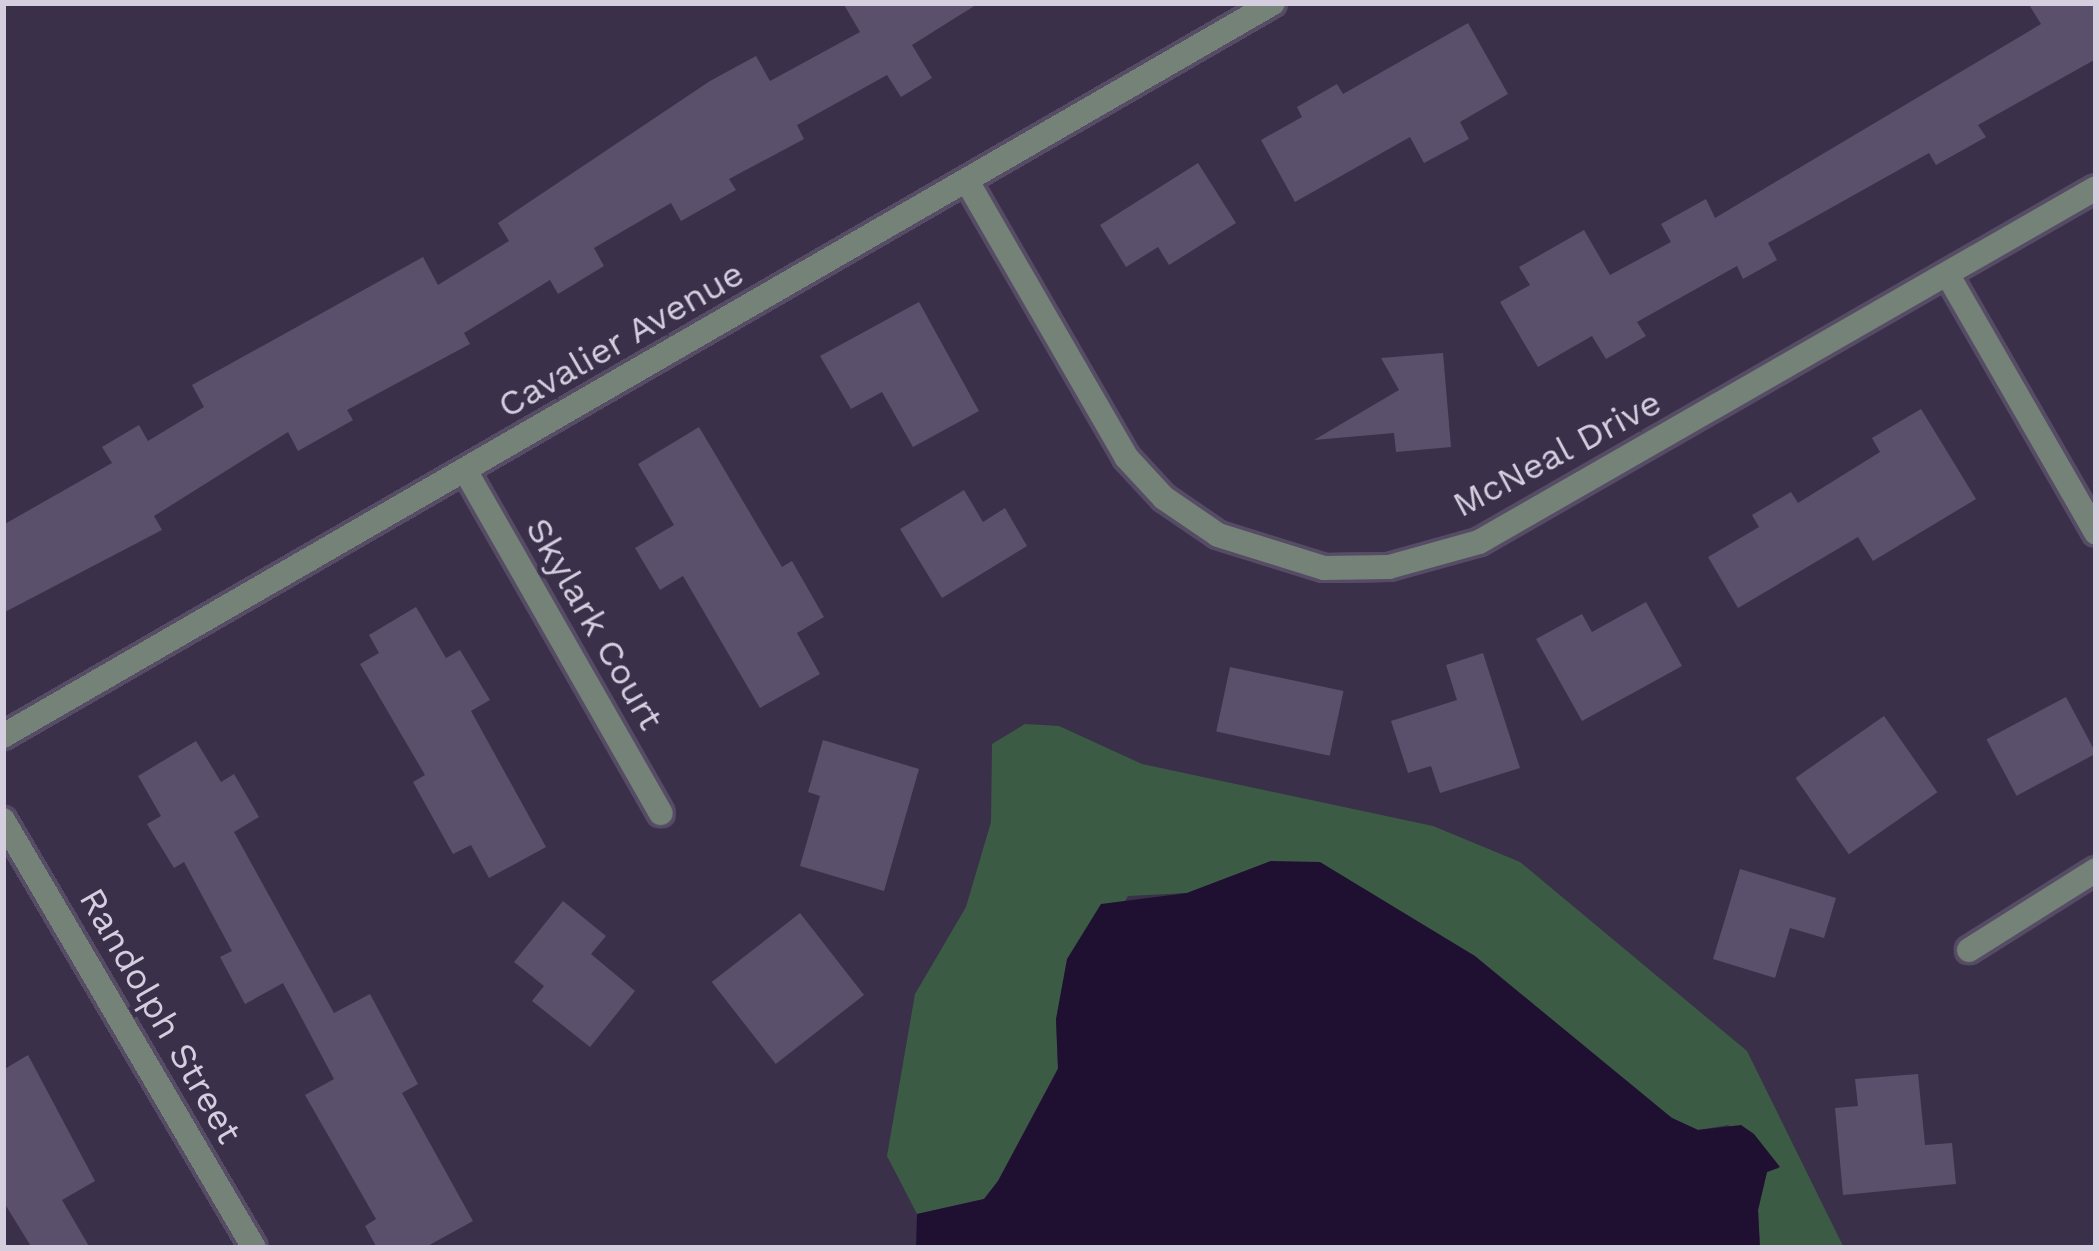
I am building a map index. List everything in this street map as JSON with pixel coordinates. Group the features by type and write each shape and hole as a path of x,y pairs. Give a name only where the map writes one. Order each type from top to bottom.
{"street":[{"name":"Cavalier Avenue","path":"3,736 1273,3"},
{"name":"McNeal Drive","path":"968,183 1126,457 1164,498 1218,535 1324,568 1389,567 1479,542 1949,277 2096,188"},
{"path":"1949,277 2096,533"},
{"name":"Skylark Court","path":"465,470 661,813"},
{"name":"Randolph Street","path":"3,820 254,1248"},
{"path":"1969,950 2096,870"}],"green space":[{"path":"1025,724 1059,726 1142,764 1433,826 1520,862 1747,1051 1844,1248 1760,1248 1758,1210 1767,1172 1779,1168 1728,1125 1698,1130 1672,1118 1271,861 1187,893 1128,896 1056,1019 1058,1068 998,1181 984,1199 917,1214 887,1156 915,994 966,907 991,822 992,744"}],"shaded area":[{"path":"1271,861 1320,862 1475,956 1672,1118 1698,1130 1741,1125 1754,1134 1780,1167 1767,1172 1758,1210 1760,1248 916,1248 917,1214 984,1199 998,1181 1058,1069 1056,1019 1067,959 1101,904 1187,893"}],"building":[{"path":"843,3 979,3 912,45 932,78 901,97 887,75 797,125 804,139 729,179 736,190 681,221 671,203 594,248 604,266 558,294 550,280 464,333 470,344 347,410 353,420 298,451 288,432 154,516 162,530 3,613 3,525 112,463 102,447 139,425 148,441 204,407 192,385 423,257 438,285 509,241 498,223 710,81 756,56 770,81 860,32"},
{"path":"2028,3 2096,3 2096,59 1978,125 1986,137 1936,165 1929,153 1768,243 1777,260 1743,279 1737,266 1637,322 1646,336 1606,359 1592,336 1538,367 1500,302 1530,285 1519,267 1584,230 1610,275 1671,242 1661,224 1706,199 1715,218 2041,24"},
{"path":"1468,23 1508,94 1460,122 1469,139 1424,163 1410,137 1295,202 1261,140 1302,117 1297,107 1337,84 1343,94"},
{"path":"1198,163 1236,223 1169,265 1158,247 1126,267 1100,225"},
{"path":"919,302 979,411 913,447 882,392 851,409 820,356"},
{"path":"1443,353 1451,447 1396,452 1394,433 1314,440 1399,390 1381,358"},
{"path":"1921,409 1976,499 1873,561 1858,537 1738,608 1708,557 1759,527 1752,515 1791,492 1798,503 1880,452 1872,438"},
{"path":"699,427 782,567 792,561 824,617 797,633 820,674 760,708 683,576 660,590 635,548 674,525 638,464"},
{"path":"964,490 983,522 1005,508 1027,546 942,598 900,529"},
{"path":"1646,602 1682,666 1582,721 1536,639 1582,614 1592,632"},
{"path":"416,607 446,658 460,650 490,700 471,711 546,847 489,878 471,845 453,854 413,782 425,775 360,664 379,653 369,635"},
{"path":"1483,653 1520,768 1440,793 1431,766 1408,773 1391,721 1457,700 1446,665"},
{"path":"1230,667 1343,691 1330,756 1216,732"},
{"path":"2066,697 2096,754 2017,796 1987,739"},
{"path":"1884,716 1937,792 1849,854 1796,778"},
{"path":"823,740 919,769 884,891 800,866 820,796 808,792"},
{"path":"196,741 221,782 234,774 259,817 234,832 334,1013 370,994 418,1084 402,1093 473,1221 424,1248 377,1248 365,1226 376,1219 305,1095 334,1079 283,983 245,1004 220,957 232,951 184,862 174,868 147,824 161,816 138,776"},
{"path":"1740,869 1836,898 1824,938 1790,928 1775,978 1713,959"},
{"path":"563,901 606,936 591,954 635,991 590,1047 532,1001 544,986 514,962"},
{"path":"800,913 864,995 776,1064 712,982"},
{"path":"28,1055 95,1181 62,1200 90,1248 32,1248 3,1201 3,1070"},
{"path":"1918,1074 1925,1145 1952,1143 1956,1184 1843,1195 1835,1108 1858,1106 1855,1079"}]}
